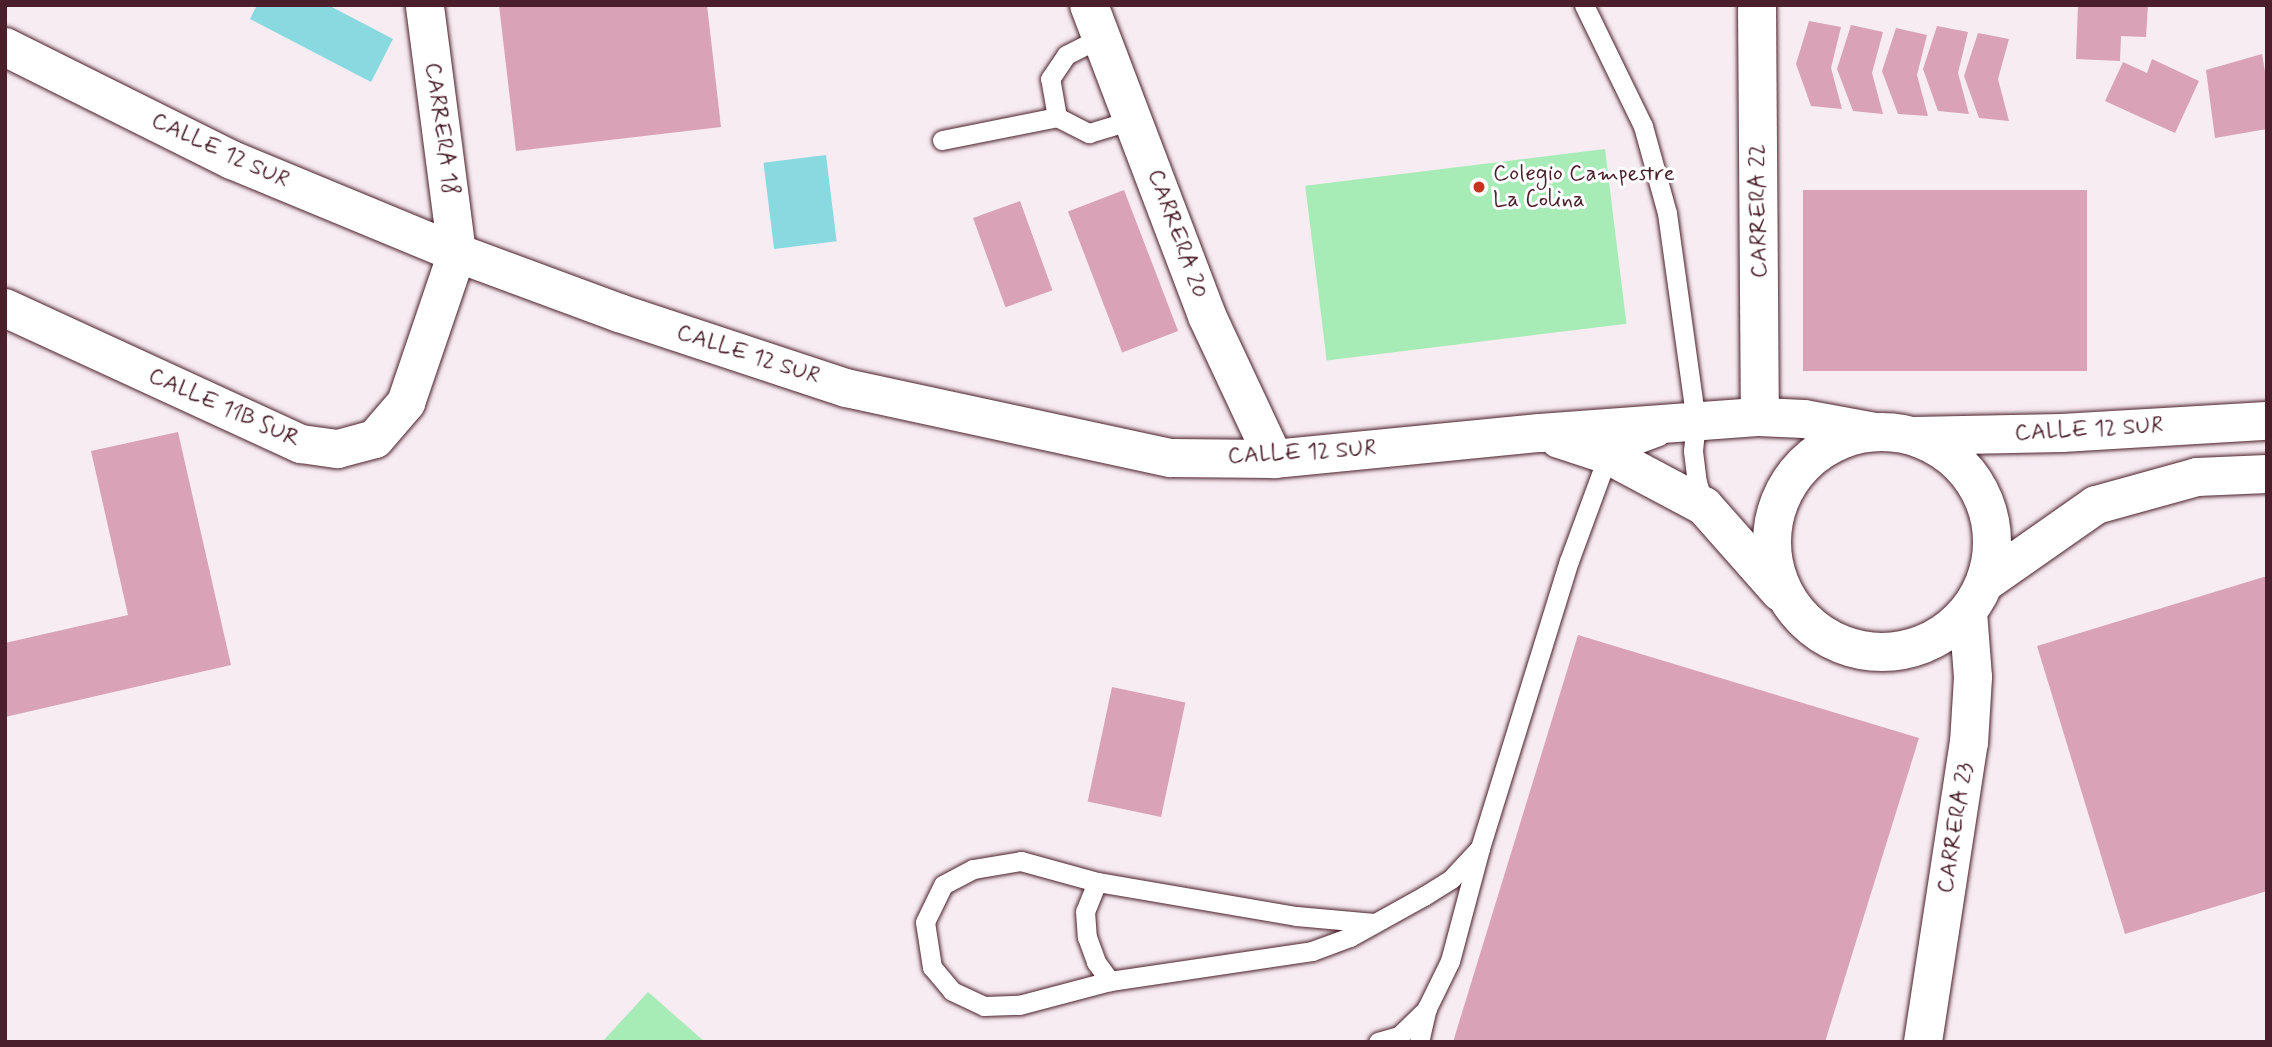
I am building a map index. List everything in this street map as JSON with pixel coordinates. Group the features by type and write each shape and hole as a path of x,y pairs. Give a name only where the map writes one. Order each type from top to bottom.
{"main road":[{"name":"CARRERA 18","path":"425,5 457,253"},
{"name":"CARRERA 22","path":"1757,5 1760,417"},
{"name":"CARRERA 20","path":"1096,21 1208,316 1274,459"},
{"name":"CALLE 12 SUR","path":"5,47 232,160 457,253 619,313 846,388 1171,458 1274,459 1540,433 1760,417 1804,419 1893,434 2062,433 2267,421"},
{"name":"CALLE 11B SUR","path":"5,309 301,444 338,449 375,439 406,402 457,253"},
{"name":"CALLE 12 SUR","path":"1540,433 1608,455 1704,506 1788,601"},
{"path":"1977,597 1992,557 1992,530 1986,505 1974,481 1957,461 1936,446 1893,434 1843,440 1814,456 1792,479 1777,508 1773,550 1775,572 1788,601 1811,627 1841,645 1875,652 1910,649 1942,635 1977,597 2096,505 2197,477 2267,474"},
{"name":"CARRERA 23","path":"1923,1042 1969,743 1977,597"}],"lane":[{"path":"1584,5 1643,126 1664,201 1696,422 1693,451 1704,506"},
{"path":"1057,117 1049,79 1096,21"},
{"path":"942,140 1057,117 1089,133 1135,120"},
{"path":"1419,1042 1427,1008 1450,961 1480,848 1569,561 1608,455 1696,422"},
{"path":"1374,923 1296,916 1097,882 1021,861 973,869 943,885 925,922 932,967 952,991 984,1006 1019,1005 1110,981 1312,951 1350,937 1451,879 1480,848"},
{"path":"1097,882 1085,911 1087,937 1096,962 1110,981"},
{"path":"1378,1042 1399,1036 1427,1008"}],"green space":[{"path":"1605,149 1626,324 1327,360 1305,186"},
{"path":"648,992 705,1042 602,1042"}],"water":[{"path":"257,5 328,5 393,39 371,82 250,19"},
{"path":"826,155 837,241 774,249 763,163"}],"building":[{"path":"499,5 707,5 721,127 516,151"},
{"path":"2078,5 2148,5 2146,37 2121,36 2120,61 2076,59"},
{"path":"1809,21 1841,27 1831,68 1842,109 1811,106 1796,64"},
{"path":"1851,25 1883,32 1872,73 1883,114 1853,111 1837,69"},
{"path":"1937,26 1968,32 1958,73 1969,114 1938,111 1923,69"},
{"path":"1896,28 1927,35 1917,75 1928,116 1898,114 1882,71"},
{"path":"1978,33 2009,39 1998,79 2009,121 1979,118 1964,76"},
{"path":"2262,54 2267,83 2267,129 2215,138 2206,70"},
{"path":"2152,59 2199,81 2175,133 2105,101 2123,62 2147,73"},
{"path":"1124,190 1178,331 1122,352 1068,212"},
{"path":"1803,190 2087,190 2087,371 1803,371"},
{"path":"1020,201 1052,290 1006,307 973,218"},
{"path":"178,432 231,665 5,717 5,643 128,615 91,451"},
{"path":"2267,576 2267,891 2125,934 2037,646"},
{"path":"1578,635 1919,738 1825,1042 1453,1042"},
{"path":"1112,687 1185,703 1161,817 1088,801"}],"place":[{"name":"Colegio Campestre La Colina","path":"1479,187"}]}
